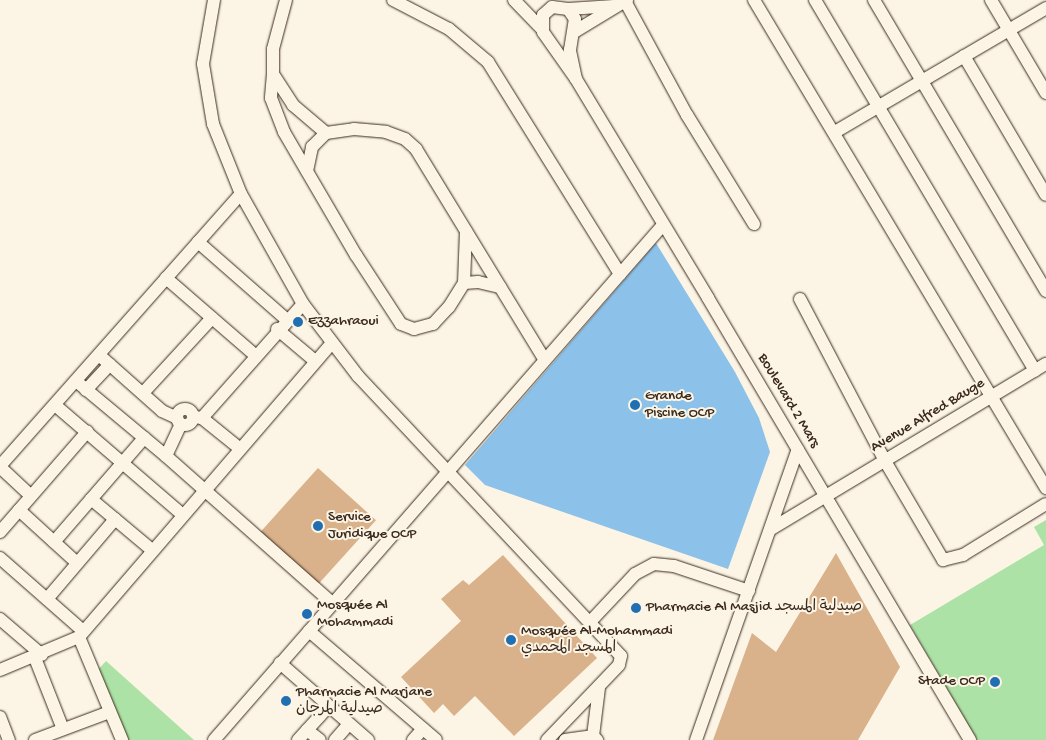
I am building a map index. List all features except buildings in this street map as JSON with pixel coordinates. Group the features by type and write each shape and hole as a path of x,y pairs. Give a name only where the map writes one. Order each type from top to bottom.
{"street":[{"path":"214,0 205,46 204,80 219,144 241,194 303,304 331,344 621,656 620,665 546,740"},
{"path":"286,0 273,49 273,74 269,90 273,106 307,172 401,324 414,329 433,324 449,308 464,283 466,231"},
{"path":"394,0 449,29 488,62 620,274"},
{"path":"514,0 545,33 560,41 622,2"},
{"path":"543,0 562,7 576,19 571,65 576,80"},
{"path":"754,0 993,396 1046,488"},
{"path":"815,0 878,106 1040,368"},
{"path":"874,0 1046,291"},
{"path":"991,0 1046,93"},
{"path":"545,33 543,15 562,7 622,2"},
{"path":"622,2 754,224"},
{"path":"835,132 1008,29 1045,10"},
{"name":"Boulevard 2 Mars","path":"545,33 576,80 798,449 970,740"},
{"path":"964,56 1046,195"},
{"path":"273,74 293,105 326,133"},
{"path":"307,172 312,147 326,133 354,129 375,131 405,140 423,156 466,231 545,360"},
{"path":"31,496 0,467 241,194"},
{"path":"214,740 663,225"},
{"path":"198,242 287,320"},
{"path":"166,278 255,355"},
{"path":"464,283 488,283 500,287"},
{"path":"800,299 885,461 939,557 946,561 963,555 1046,504"},
{"path":"198,418 277,329 303,304"},
{"path":"143,393 212,318"},
{"path":"277,329 315,361"},
{"path":"0,670 38,656 81,634 239,448 331,344"},
{"path":"99,355 162,411 179,421"},
{"path":"86,390 110,364"},
{"name":"Avenue Alfred Bauge","path":"771,529 1040,368"},
{"path":"76,381 166,456 333,604"},
{"path":"55,405 183,515"},
{"path":"166,456 179,421 179,412 186,409 239,448"},
{"path":"0,532 87,432"},
{"path":"54,542 124,464 144,438"},
{"path":"696,740 798,449"},
{"path":"91,499 152,550"},
{"path":"19,510 76,562"},
{"path":"47,599 76,562 115,519"},
{"path":"0,558 47,599 81,634 122,740"},
{"path":"590,622 635,574 654,564 674,566 749,591"},
{"path":"0,618 38,656 63,729"},
{"path":"309,631 436,740"},
{"path":"280,663 328,707 368,740"},
{"path":"565,740 595,738 599,688"},
{"path":"298,740 328,707"},
{"path":"35,740 110,712"},
{"path":"0,717 5,737"},
{"path":"335,740 349,724"},
{"path":"413,740 423,729"},
{"path":"308,730 320,740"}],"green space":[{"name":"Stade OCP","path":"1046,520 1046,740 977,740 910,625 1044,545 1034,527"},
{"path":"106,661 194,740 125,740 96,672"}],"water":[{"name":"Grande Piscine OCP","path":"656,243 735,372 759,418 770,452 728,569 485,485 465,465"}],"place":[{"name":"Ezzahraoui","path":"298,322"},
{"name":"Grande Piscine OCP","path":"635,405"},
{"name":"Service Juridique OCP","path":"318,526"},
{"name":"Pharmacie Al Masjid صيدلية المسجد","path":"636,608"},
{"name":"Mosquée Al Mohammadi","path":"307,614"},
{"name":"Mosquée Al-Mohammadi المسجد المحمدي","path":"511,640"},
{"name":"Stade OCP","path":"995,682"},
{"name":"Pharmacie Al Marjane صيدلية المرجان","path":"286,701"}]}
